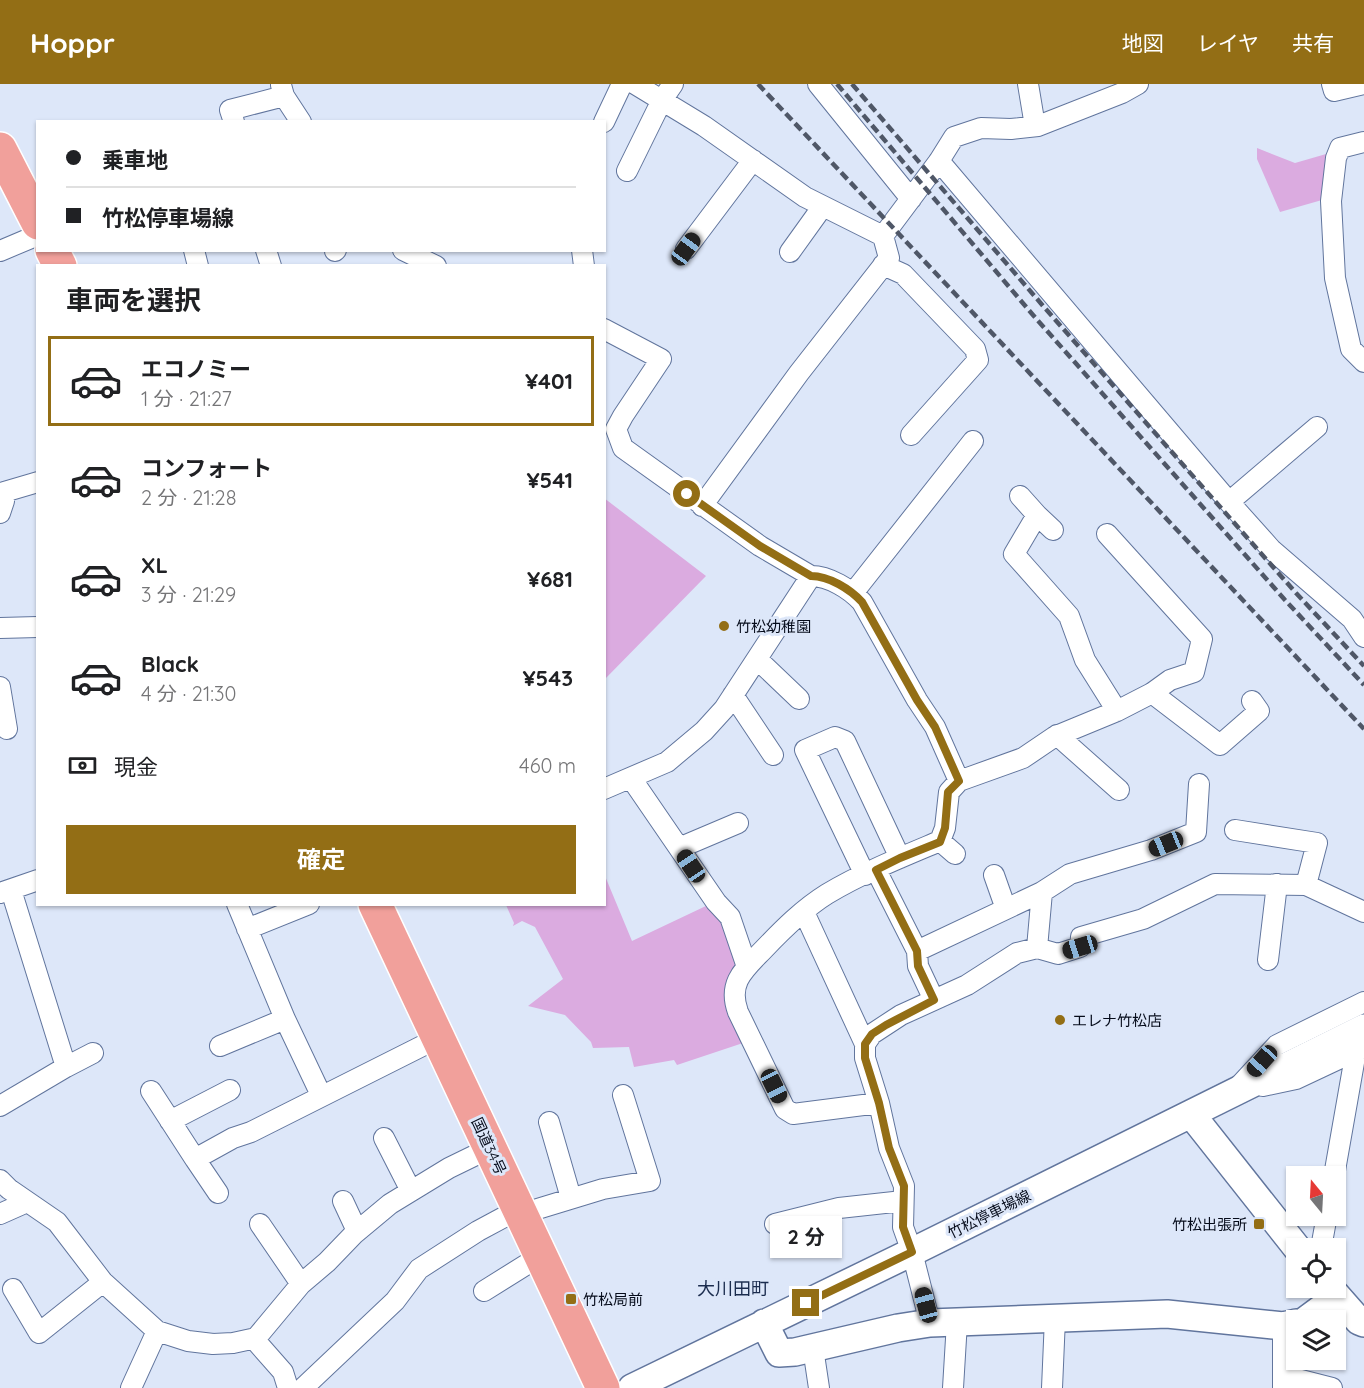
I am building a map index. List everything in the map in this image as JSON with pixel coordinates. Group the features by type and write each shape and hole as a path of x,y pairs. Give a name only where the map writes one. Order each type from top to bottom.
{"highway":[{"path":"0,149 28,183 36,215"},
{"name":"国道34号","path":"376,906 603,1388"}],"main road":[{"name":"竹松停車場線","path":"632,1388 1232,1094 1361,1042"},
{"path":"1191,1114 1289,1238"},
{"path":"1311,1310 1326,1298"},
{"path":"1338,1298 1359,1321 1364,1323"},
{"path":"764,1323 779,1353 795,1352 898,1328 930,1323 1167,1314 1286,1322"}],"street":[{"path":"605,120 622,84"},
{"path":"635,84 667,92 704,126 805,197 883,236 889,258 799,373 702,506"},
{"path":"818,84 910,199"},
{"path":"1028,84 1035,126"},
{"path":"883,236 954,137 981,128 1011,129 1035,126 1122,93 1138,84"},
{"path":"1332,84 1334,92 1364,84"},
{"path":"230,110 282,90 300,120"},
{"path":"627,171 667,92"},
{"path":"1364,142 1340,148 1336,158 1331,201 1335,278 1351,349 1364,362"},
{"path":"686,249 753,160"},
{"path":"939,161 1271,549 1358,613 1364,637"},
{"path":"790,252 823,206"},
{"path":"0,251 36,236"},
{"path":"407,252 422,264"},
{"path":"883,265 903,274 975,349 978,360 911,435"},
{"path":"606,330 661,359 622,416 616,429 622,448 760,546 811,576 820,576 854,593 862,602 917,700 935,727 959,781"},
{"path":"1229,502 1317,427"},
{"path":"854,593 973,441"},
{"path":"0,513 4,501 2,486 36,483"},
{"path":"1020,496 1053,530"},
{"path":"1037,515 1014,554 1069,616 1085,660 1117,711"},
{"path":"879,1103 793,1114 785,1109 735,1002 734,990 747,967 791,921 826,895 900,858 948,848 945,828 948,792 959,781 1023,758 1057,735 1117,711 1152,693 1170,680 1194,672 1202,639 1107,534"},
{"path":"606,788 667,762 704,731 733,695 811,576"},
{"path":"0,628 36,627"},
{"path":"756,659 799,699"},
{"path":"0,687 7,729"},
{"path":"1152,693 1220,745 1259,711 1252,702"},
{"path":"733,695 773,755"},
{"path":"1057,735 1119,790"},
{"path":"900,858 845,741 835,737 806,750 871,873 917,951 918,966 934,1000"},
{"path":"631,778 716,902 730,917 747,967"},
{"path":"917,951 1042,892 1070,874 1151,850 1196,832 1199,784"},
{"path":"679,848 738,823"},
{"path":"1234,831 1317,843 1306,885"},
{"path":"994,875 1006,909"},
{"path":"36,881 5,891 66,1067"},
{"path":"865,1044 872,1034 891,1022 968,985 1017,953 1037,948 1058,954 1080,947 1081,937 1143,918 1215,884 1306,885 1364,912"},
{"path":"1268,960 1276,884"},
{"path":"1037,948 1042,892"},
{"path":"238,906 285,1019 321,1095"},
{"path":"247,929 304,906"},
{"path":"804,912 865,1044 865,1058 879,1103 889,1148 904,1186 903,1227 912,1252 930,1323"},
{"path":"1232,1094 1276,1045 1364,1002"},
{"path":"220,1046 285,1019"},
{"path":"195,1160 233,1138 251,1132 438,1038"},
{"path":"1336,1166 1361,1042"},
{"path":"0,1106 93,1053"},
{"path":"170,1121 230,1090"},
{"path":"152,1091 218,1193"},
{"path":"303,1388 395,1301 419,1269 478,1231 520,1212 650,1180 623,1095"},
{"path":"549,1122 571,1198"},
{"path":"384,1138 411,1191"},
{"path":"0,1180 27,1202 57,1221 103,1282 157,1331 188,1341 213,1344 233,1343 254,1339 302,1284 357,1231 390,1204 449,1168 490,1148"},
{"path":"344,1201 357,1231"},
{"path":"0,1214 27,1202"},
{"path":"775,1224 839,1208 903,1202"},
{"path":"260,1224 302,1284"},
{"path":"484,1291 540,1256"},
{"path":"13,1289 35,1337 103,1282"},
{"path":"1053,1388 1055,1318"},
{"path":"953,1388 957,1322"},
{"path":"131,1388 157,1331"},
{"path":"254,1339 283,1372 288,1388"},
{"path":"813,1348 819,1388"},
{"path":"1284,1382 1332,1388"}],"shaded area":[{"path":"1257,148 1295,163 1333,152 1322,200 1280,212 1257,159"},
{"path":"606,500 706,576 606,678"},
{"path":"606,878 632,941 708,905 727,923 740,969 743,1043 677,1065 674,1060 634,1067 629,1047 593,1048 591,1042 565,1015 528,1006 563,979 535,927 522,921 513,926 514,923 506,906 606,906"}],"railway":[{"path":"758,84 1364,729"},
{"path":"837,84 1033,315 1285,600 1364,685"},
{"path":"852,84 1044,307 1296,593 1364,666"}],"place":[{"name":"竹松幼稚園","path":"724,626"},
{"name":"エレナ竹松店","path":"1060,1020"},
{"name":"竹松出張所","path":"1259,1224"},
{"name":"竹松局前","path":"571,1299"}],"district":[{"name":"大川田町","path":"733,1288"}],"route":[{"path":"687,494 760,546 811,576 820,576 854,593 862,602 917,700 935,727 959,781 948,792 945,828 940,842 876,870 917,951 918,966 934,1000 901,1015 872,1034 865,1044 865,1058 879,1103 889,1148 904,1186 903,1227 912,1252 806,1303"}]}
